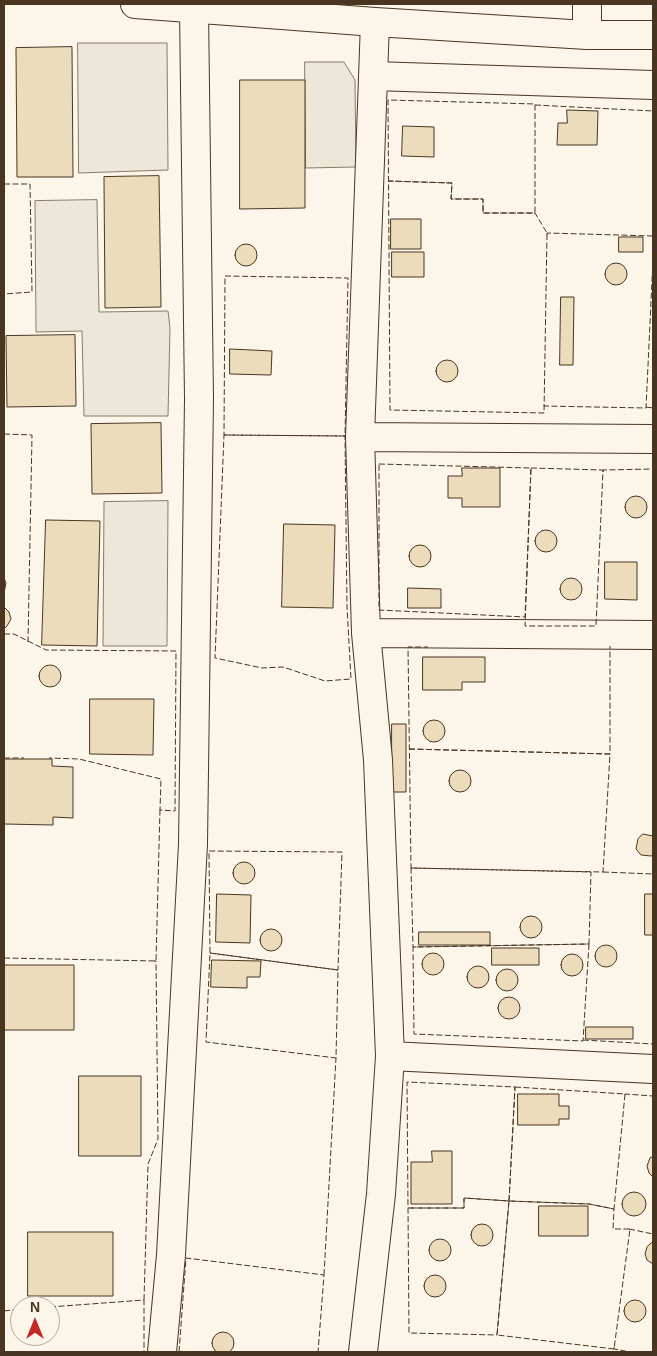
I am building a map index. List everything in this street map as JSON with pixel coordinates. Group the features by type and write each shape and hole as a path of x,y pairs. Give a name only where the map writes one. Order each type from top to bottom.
{"street":[{"path":"135,4 194,9 259,9 375,22 588,34 653,35"},
{"path":"587,4 588,34"},
{"path":"162,1352 171,1255 193,844 199,399 194,9"},
{"path":"362,1352 381,1194 390,1056 378,760 366,633 360,437 375,22"},
{"path":"373,76 653,85"},
{"path":"360,437 653,439"},
{"path":"366,633 653,635"},
{"path":"390,1056 653,1069"}],"shaded area":[{"path":"78,43 167,43 168,170 79,173"},
{"path":"305,62 344,62 355,80 356,167 306,168"},
{"path":"97,200 99,312 168,311 170,328 168,416 84,416 82,331 36,332 35,201"},
{"path":"168,501 167,646 103,646 104,502"}],"building":[{"path":"72,47 73,177 17,177 16,48"},
{"path":"240,80 305,80 305,208 240,209"},
{"path":"567,110 598,111 597,145 557,145 558,123 567,123"},
{"path":"403,126 434,127 434,157 402,156"},
{"path":"159,176 161,307 105,308 104,177"},
{"path":"391,219 421,219 421,249 391,249"},
{"path":"619,237 643,237 643,252 619,252"},
{"path":"246,244 254,247 257,255 254,263 246,266 238,263 235,255 238,247"},
{"path":"392,252 424,252 424,277 392,277"},
{"path":"616,263 624,266 627,274 624,282 616,285 608,282 605,274 608,266"},
{"path":"561,297 574,297 573,365 560,365"},
{"path":"75,335 76,406 7,407 6,336"},
{"path":"230,349 272,351 271,375 230,374"},
{"path":"447,360 455,363 458,371 455,379 447,382 439,379 436,371 439,363"},
{"path":"161,423 162,493 92,494 91,424"},
{"path":"462,468 500,468 500,507 462,507 462,498 448,498 448,476 462,476"},
{"path":"636,496 644,499 647,507 644,515 636,518 628,515 625,507 628,499"},
{"path":"46,520 100,521 97,646 42,645"},
{"path":"284,524 335,525 333,608 282,607"},
{"path":"546,530 554,533 557,541 554,549 546,552 538,549 535,541 538,533"},
{"path":"420,545 428,548 431,556 428,564 420,567 412,564 409,556 412,548"},
{"path":"605,562 637,562 637,600 605,599"},
{"path":"571,578 579,581 582,589 579,597 571,600 563,597 560,589 563,581"},
{"path":"408,588 441,589 441,608 408,608"},
{"path":"4,607 9,612 11,619 4,629"},
{"path":"423,657 485,657 485,682 462,682 462,690 423,690"},
{"path":"50,665 58,668 61,676 58,684 50,687 42,684 39,676 42,668"},
{"path":"90,699 154,699 153,755 90,754"},
{"path":"434,720 442,723 445,731 442,739 434,742 426,739 423,731 426,723"},
{"path":"392,724 406,724 406,792 392,792"},
{"path":"4,759 52,759 52,766 73,767 73,818 53,817 53,825 4,824"},
{"path":"460,770 468,773 471,781 468,789 460,792 452,789 449,781 452,773"},
{"path":"643,834 653,836 653,855 651,856 641,855 636,849 638,839"},
{"path":"244,862 252,865 255,873 252,881 244,884 236,881 233,873 236,865"},
{"path":"217,894 251,895 250,943 216,942"},
{"path":"645,894 653,894 653,935 645,935"},
{"path":"531,916 539,919 542,927 539,935 531,938 523,935 520,927 523,919"},
{"path":"271,929 279,932 282,940 279,948 271,951 263,948 260,940 263,932"},
{"path":"419,932 490,932 490,945 419,945"},
{"path":"606,945 614,948 617,956 614,964 606,967 598,964 595,956 598,948"},
{"path":"492,948 539,948 539,965 492,965"},
{"path":"433,953 441,956 444,964 441,972 433,975 425,972 422,964 425,956"},
{"path":"572,954 580,957 583,965 580,973 572,976 564,973 561,965 564,957"},
{"path":"212,960 261,961 260,977 247,977 247,988 211,987"},
{"path":"4,965 74,965 74,1030 4,1030"},
{"path":"478,966 486,969 489,977 486,985 478,988 470,985 467,977 470,969"},
{"path":"507,969 515,972 518,980 515,988 507,991 499,988 496,980 499,972"},
{"path":"509,997 517,1000 520,1008 517,1016 509,1019 501,1016 498,1008 501,1000"},
{"path":"586,1027 633,1027 633,1039 586,1039"},
{"path":"79,1076 141,1076 141,1156 79,1156"},
{"path":"518,1094 559,1094 559,1106 569,1106 569,1119 559,1119 559,1125 518,1125"},
{"path":"432,1151 452,1151 452,1204 411,1204 411,1162 432,1162"},
{"path":"653,1157 653,1177 649,1173 647,1166 650,1158"},
{"path":"634,1192 642,1196 646,1204 642,1212 634,1216 626,1212 622,1204 626,1196"},
{"path":"539,1206 588,1206 588,1236 539,1236"},
{"path":"482,1224 490,1227 493,1235 490,1243 482,1246 474,1243 471,1235 474,1227"},
{"path":"28,1232 113,1232 113,1296 28,1296"},
{"path":"440,1239 448,1242 451,1250 448,1258 440,1261 432,1258 429,1250 432,1242"},
{"path":"653,1242 653,1264 647,1260 645,1254 647,1247"},
{"path":"435,1275 443,1278 446,1286 443,1294 435,1297 427,1294 424,1286 427,1278"},
{"path":"631,1300 639,1300 646,1307 646,1315 639,1322 631,1322 624,1315 624,1307"},
{"path":"223,1332 231,1335 234,1343 231,1351 223,1354 215,1351 212,1343 215,1335"}],"fence":[{"path":"388,181 452,183 451,199 483,199 483,213 535,213 535,104 388,100 390,410 544,413 547,233 535,213 483,213 483,199 451,199 452,183 388,181"},
{"path":"535,105 653,111"},
{"path":"4,184 30,184 32,292 4,294"},
{"path":"547,235 547,233 653,236"},
{"path":"544,405 646,408 653,260"},
{"path":"225,276 348,278 345,436 224,435 225,276"},
{"path":"646,407 653,408"},
{"path":"4,434 32,435 27,641"},
{"path":"224,435 345,436 347,607 351,679 325,681 283,667 262,668 215,658 224,435"},
{"path":"379,464 531,468 525,617 379,610 379,464"},
{"path":"531,468 603,470 596,626 525,626 531,468"},
{"path":"603,472 603,470 653,469"},
{"path":"4,634 14,634 46,650 176,651 175,811 160,810 161,779 79,759 49,758"},
{"path":"409,749 610,754 610,646"},
{"path":"409,749 610,754 603,872 411,868 408,647 428,647"},
{"path":"4,758 24,758"},
{"path":"4,958 156,961 160,809"},
{"path":"210,953 338,970 336,1058 206,1042 210,953 209,851 342,852 338,970 210,953"},
{"path":"411,868 591,872 589,944 413,947 411,868"},
{"path":"603,872 653,874"},
{"path":"589,944 583,1041 414,1034 413,947 589,944"},
{"path":"144,1300 148,1164 158,1139 156,961 154,961"},
{"path":"583,1040 653,1044"},
{"path":"324,1275 336,1058"},
{"path":"408,1208 464,1208 464,1198 509,1201 497,1335 409,1333 407,1082 515,1087 509,1201 464,1198 464,1208 408,1208"},
{"path":"515,1087 625,1094 614,1209 589,1204 509,1201 515,1087"},
{"path":"625,1095 653,1096"},
{"path":"509,1201 589,1204 614,1209 613,1229 630,1229 614,1349 497,1335 509,1201"},
{"path":"629,1229 653,1234"},
{"path":"179,1352 186,1258 324,1275 318,1352"},
{"path":"60,1306 144,1300 144,1352"},
{"path":"4,1311 10,1310"},
{"path":"614,1347 614,1349 630,1352"}]}
